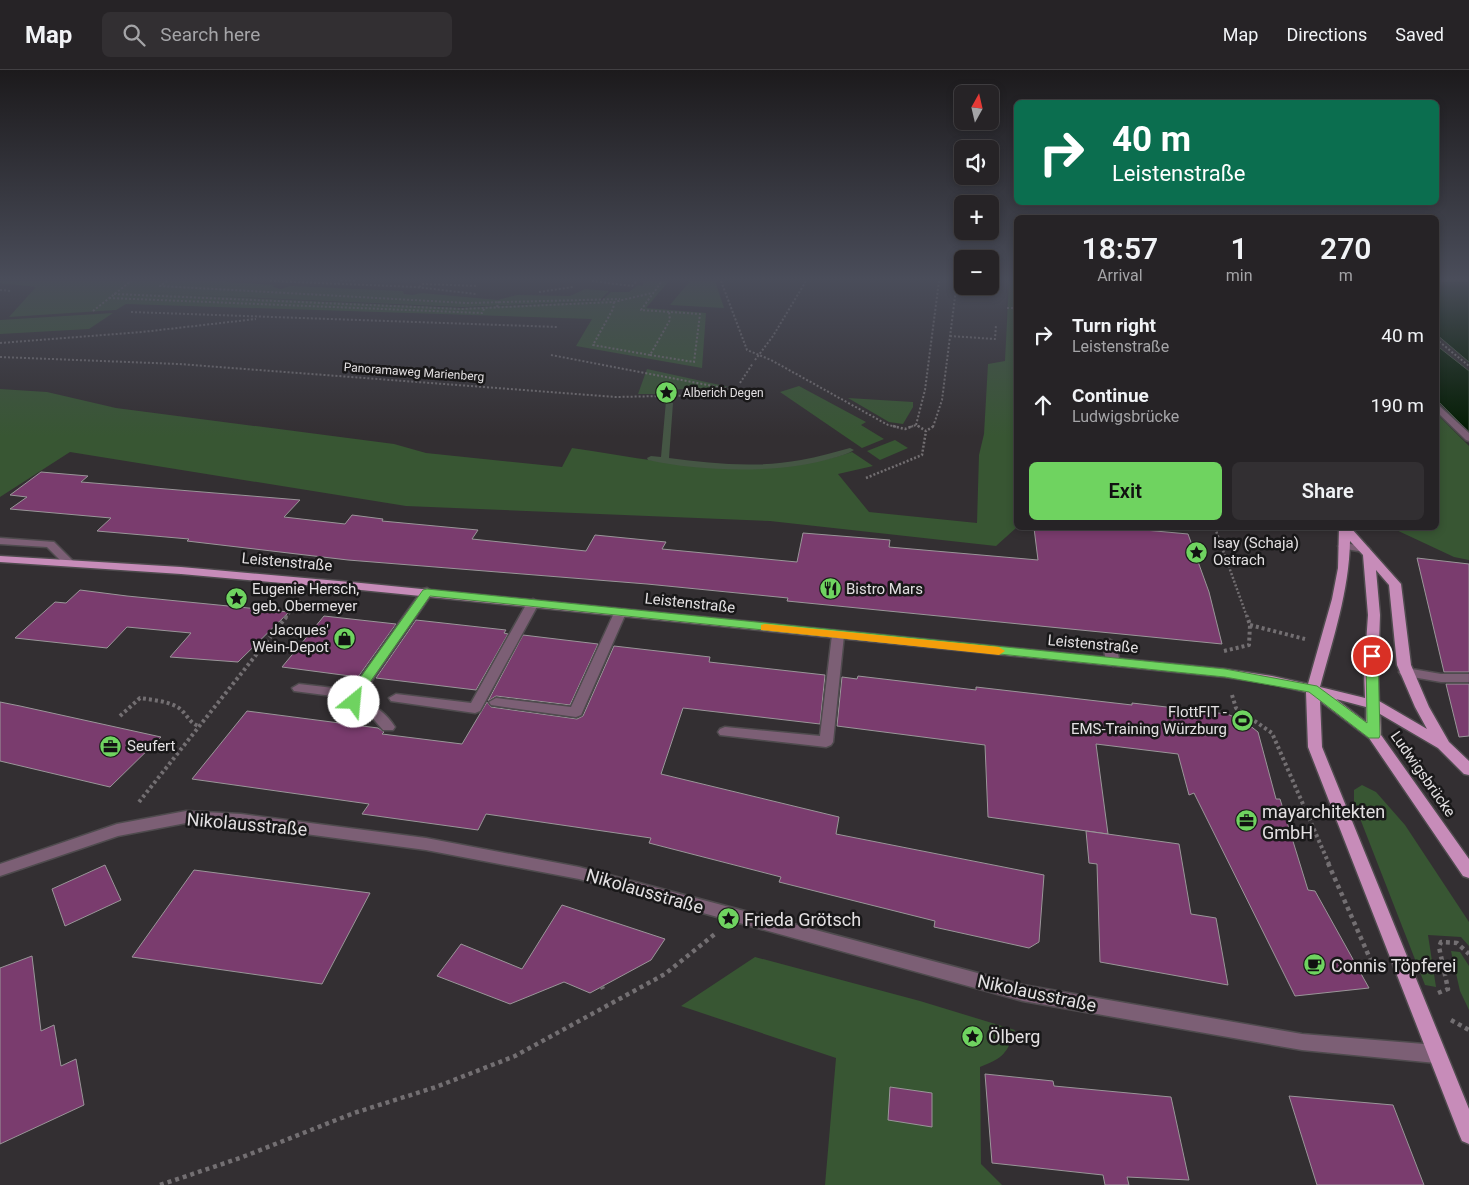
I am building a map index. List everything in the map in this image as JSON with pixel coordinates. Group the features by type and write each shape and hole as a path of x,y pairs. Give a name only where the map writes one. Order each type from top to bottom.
{"main road":[{"path":"1346,530 1344,568 1338,598 1313,689 1315,747 1469,1134"},
{"path":"1348,530 1394,584 1406,672 1443,744 1469,770"},
{"path":"1366,552 1374,615 1371,672 1374,735"},
{"name":"Leistenstraße","path":"0,560 69,563 316,581 1225,673 1313,689 1374,704 1443,744"},
{"name":"Ludwigsbrücke","path":"1313,689 1374,735 1469,872"}],"street":[{"path":"1439,409 1469,438"},
{"path":"0,541 50,544 69,563"},
{"path":"1344,546 1366,552"},
{"path":"388,728 374,711 354,702 355,695 427,592"},
{"path":"396,698 475,708 534,603"},
{"path":"496,702 576,712 620,612"},
{"path":"725,732 826,742 838,635"},
{"path":"1109,643 1113,662"},
{"path":"1406,672 1441,678 1469,678"},
{"path":"299,688 355,695"},
{"name":"Nikolausstraße","path":"0,870 117,830 186,817 241,820 416,843 579,873 1023,993 1302,1042 1436,1054"}],"path":[{"path":"0,343 129,333"},
{"path":"600,333 594,345 694,362 698,333"},
{"path":"650,355 663,333"},
{"path":"741,333 747,350 771,360 888,426 906,429 916,425"},
{"path":"740,383 775,333"},
{"path":"916,425 925,390 932,333"},
{"path":"926,431 934,427 942,400 950,336 994,339 995,333"},
{"path":"1439,341 1469,366"},
{"name":"Panoramaweg Marienberg","path":"0,356 179,364 616,397 688,396 735,389 551,355"},
{"path":"916,425 926,431"},
{"path":"866,478 920,457 924,453 926,431"},
{"path":"1216,530 1250,625 1249,645 1219,652"},
{"path":"117,830 316,581"},
{"path":"1225,673 1236,708 1272,733 1376,974"},
{"path":"120,716 140,698 167,702 181,708 193,725 199,726"},
{"path":"160,1185 240,1158 354,1114 436,1087 514,1056 665,974 691,955 734,916"},
{"path":"1448,989 1439,948 1441,942 1457,943 1469,954"}],"shaded area":[{"path":"584,333 705,333 702,368 576,346"},
{"path":"1006,333 1014,333 1014,530 996,546 770,521 406,506 70,452 0,497 0,389 47,392 116,408 394,444 426,453 562,467 572,448 677,464 747,468 783,466 817,461 852,452 873,466 838,474 869,512 977,523 979,455 984,434 988,364 1005,361"},
{"path":"1439,333 1469,333 1469,362 1439,337"},
{"path":"1439,347 1469,371 1469,432 1439,402"},
{"path":"647,369 729,387 664,390 657,394 638,394"},
{"path":"799,386 866,422 861,425 884,439 862,448 780,392"},
{"path":"848,398 913,402 913,407 903,424 889,422"},
{"path":"1439,416 1469,446 1469,560 1454,557 1396,530 1439,530"},
{"path":"895,440 908,448 880,460 867,451"},
{"path":"1362,785 1376,792 1405,825 1469,922 1469,946 1461,937 1428,935 1436,987 1425,985 1354,803 1354,790"},
{"path":"1451,951 1460,952 1469,966 1469,1010 1460,991"},
{"path":"755,957 920,1001 1015,1030 1003,1054 994,1061 980,1067 981,1164 1002,1185 825,1185 836,1058 681,1006"}],"building":[{"path":"41,472 88,476 81,482 300,500 284,517 345,524 352,515 383,519 382,521 478,530 472,539 586,551 595,535 666,542 662,549 797,562 803,533 890,540 889,547 1038,560 1034,530 1145,530 1188,534 1209,592 1222,644 787,601 788,598 647,584 348,560 187,541 189,539 97,531 111,518 10,509 27,497 10,495"},
{"path":"1417,558 1469,564 1469,672 1444,672"},
{"path":"80,590 289,612 238,662 170,657 191,633 127,627 107,648 15,638 55,602 66,603"},
{"path":"324,616 396,624 358,677 282,667"},
{"path":"416,620 506,630 504,633 508,634 476,690 376,678"},
{"path":"523,635 598,644 570,705 496,696 488,701"},
{"path":"614,646 710,657 709,662 825,675 820,724 683,708 661,774 839,817 836,834 1044,875 1039,942 1029,948 934,927 935,921 779,882 781,877 649,843 651,838 486,814 478,830 362,814 369,804 192,779 247,711 378,728 384,732 382,734 462,744 487,702 491,707 577,719 583,716"},
{"path":"858,676 976,690 976,687 1227,714 1244,721 1258,732 1276,799 1280,799 1308,890 1315,891 1369,988 1295,996 1194,793 1189,795 1178,754 1096,744 1108,834 988,817 985,745 837,726 842,677 857,679"},
{"path":"1446,684 1469,684 1469,736 1459,737"},
{"path":"0,702 161,737 110,787 0,761"},
{"path":"1086,831 1179,844 1191,914 1216,918 1228,985 1100,962 1097,864 1089,863"},
{"path":"105,865 121,900 65,926 52,889"},
{"path":"194,870 370,893 322,984 132,957"},
{"path":"562,905 665,939 651,960 590,993 564,982 510,1004 437,976 461,944 522,969"},
{"path":"32,956 41,1031 54,1025 61,1066 76,1059 84,1105 0,1144 0,968"},
{"path":"985,1074 1053,1081 1054,1086 1171,1097 1189,1180 1127,1177 1129,1185 1105,1185 1103,1175 992,1163"},
{"path":"890,1087 932,1093 932,1127 888,1120"},
{"path":"1289,1096 1393,1105 1424,1185 1317,1185"}],"waterway":[{"path":"665,460 669,403"},
{"path":"665,460 727,466 776,466 825,458 850,450"},
{"path":"651,458 665,460"}],"slow traffic":[{"path":"765,628 999,651"}],"place":[{"name":"Alberich Degen","path":"667,393"},
{"name":"Isay (Schaja) Ostrach","path":"1197,552"},
{"name":"Bistro Mars","path":"830,589"},
{"name":"Eugenie Hersch, geb. Obermeyer","path":"236,598"},
{"name":"Jacques' Wein-Depot","path":"345,639"},
{"name":"FlottFIT - EMS-Training Würzburg","path":"1243,721"},
{"name":"Seufert","path":"111,746"},
{"name":"mayarchitekten GmbH","path":"1246,821"},
{"name":"Frieda Grötsch","path":"728,919"},
{"name":"Connis Töpferei","path":"1315,965"},
{"name":"Ölberg","path":"972,1036"}],"route":[{"path":"354,702 355,695 427,592 1225,673 1272,680 1313,689 1374,735 1372,656"}]}
